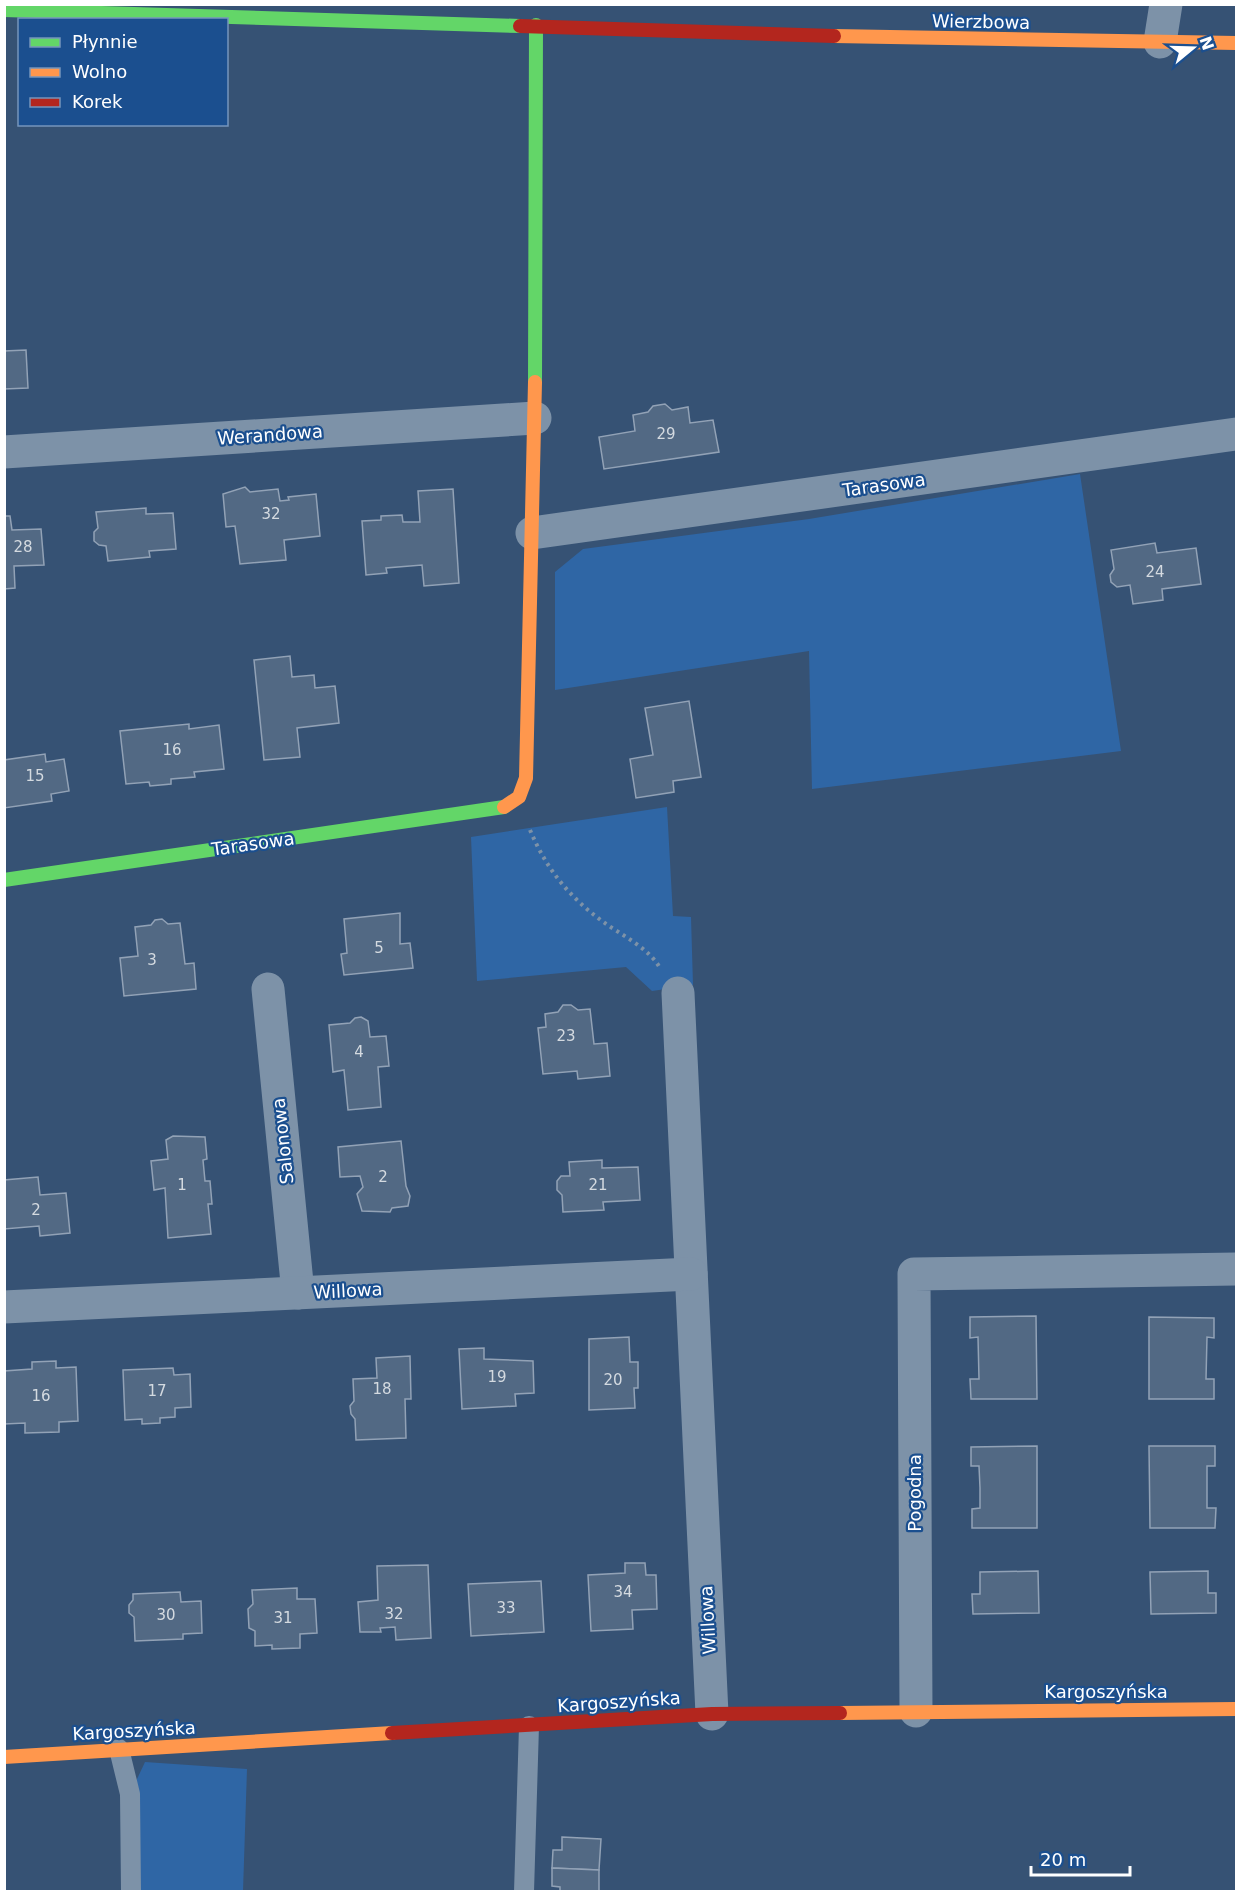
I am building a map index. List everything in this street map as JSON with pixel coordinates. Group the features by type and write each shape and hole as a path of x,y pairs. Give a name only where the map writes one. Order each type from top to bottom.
{"street":[{"path":"1160,42 1166,4"},
{"name":"Wierzbowa","path":"4,10 536,25 946,40 1236,43"},
{"path":"519,797 526,778 535,418 536,25"},
{"name":"Werandowa","path":"4,452 535,418"},
{"name":"Tarasowa","path":"532,533 1236,434"},
{"name":"Tarasowa","path":"4,880 501,809 519,797"},
{"name":"Salonowa","path":"268,989 298,1293"},
{"name":"Willowa","path":"678,993 712,1714"},
{"name":"Pogodna","path":"916,1711 914,1274 1236,1269"},
{"name":"Willowa","path":"4,1307 691,1274"},
{"name":"Kargoszyńska","path":"4,1757 119,1749 253,1744 712,1714 1236,1709"}],"lane":[{"path":"524,1892 529,1726"},
{"path":"119,1749 130,1794 131,1892"}],"path":[{"path":"519,797 540,854 559,883 581,905 640,946 658,964 668,983 678,993"}],"shaded area":[{"path":"1080,474 1121,751 812,789 809,651 555,690 555,572 583,549 809,519"},
{"path":"667,807 673,916 691,917 693,985 652,991 626,967 477,981 471,837"},
{"path":"145,1762 247,1769 243,1891 131,1891 130,1794"}],"building":[{"path":"26,350 28,388 4,389 4,351"},
{"path":"665,404 672,410 688,407 690,423 713,420 719,452 604,469 599,437 635,431 633,415 648,412 653,406"},
{"path":"245,487 250,492 278,489 280,501 289,500 288,497 316,494 320,536 284,540 286,560 240,564 235,526 226,527 223,494"},
{"path":"453,489 459,583 424,586 422,565 386,568 387,573 366,575 362,521 381,520 381,516 402,515 403,522 420,522 418,491"},
{"path":"146,508 146,514 173,513 176,549 149,551 150,557 108,561 106,546 94,541 94,532 98,528 96,512"},
{"path":"4,516 10,516 12,530 41,529 44,565 14,566 15,588 4,589"},
{"path":"1155,543 1157,553 1196,548 1201,584 1162,589 1163,600 1133,604 1130,585 1117,587 1111,582 1110,575 1114,569 1111,550"},
{"path":"290,656 292,677 314,675 315,688 335,686 339,723 297,728 300,757 264,760 254,660"},
{"path":"689,701 701,777 673,781 674,792 636,798 630,759 653,755 645,708"},
{"path":"189,724 189,729 219,725 224,769 194,772 195,777 171,779 171,784 150,786 149,782 126,784 120,731"},
{"path":"45,754 46,762 64,759 69,791 51,794 52,801 4,808 4,760"},
{"path":"400,913 400,944 410,943 413,968 344,975 341,954 347,953 344,919"},
{"path":"162,919 168,924 180,923 185,964 194,963 196,989 124,996 120,958 138,956 135,927 151,925 155,920"},
{"path":"563,1005 571,1005 578,1010 590,1009 594,1044 607,1043 610,1076 578,1079 577,1071 543,1074 538,1028 546,1027 545,1014 558,1012"},
{"path":"361,1017 368,1021 370,1037 386,1036 389,1066 378,1067 381,1107 348,1110 344,1070 333,1072 329,1025 350,1023 355,1018"},
{"path":"173,1136 205,1137 207,1159 203,1160 205,1181 210,1181 212,1204 208,1204 211,1234 168,1238 165,1188 154,1190 151,1161 168,1159 166,1140"},
{"path":"401,1141 406,1186 410,1196 408,1206 392,1208 390,1212 362,1211 357,1194 363,1187 360,1176 340,1177 338,1147"},
{"path":"602,1160 602,1168 638,1167 640,1200 603,1202 604,1210 563,1212 562,1195 557,1190 557,1181 561,1176 570,1176 569,1162"},
{"path":"38,1177 40,1195 66,1193 70,1233 40,1236 39,1226 4,1229 4,1180"},
{"path":"1036,1316 1037,1399 971,1399 970,1379 979,1379 978,1337 970,1338 970,1317"},
{"path":"1149,1317 1214,1318 1214,1338 1207,1337 1206,1379 1214,1379 1214,1399 1149,1399"},
{"path":"629,1337 630,1362 638,1362 638,1388 634,1388 635,1408 589,1410 589,1339"},
{"path":"484,1348 484,1359 533,1361 534,1393 515,1394 516,1406 462,1409 459,1349"},
{"path":"410,1356 411,1399 405,1399 406,1438 356,1440 355,1419 351,1414 350,1406 354,1401 353,1379 377,1378 376,1358"},
{"path":"56,1361 56,1368 76,1367 78,1421 59,1422 59,1432 25,1433 25,1423 4,1424 4,1371 32,1369 32,1362"},
{"path":"173,1368 174,1375 190,1374 191,1407 175,1408 175,1417 160,1418 160,1423 142,1424 142,1419 125,1420 123,1370"},
{"path":"1037,1446 1037,1528 972,1528 972,1509 980,1508 980,1488 979,1466 971,1466 971,1447"},
{"path":"1149,1446 1215,1446 1215,1466 1207,1466 1207,1508 1216,1508 1215,1528 1150,1528"},
{"path":"625,1563 645,1563 646,1575 656,1575 657,1609 632,1610 633,1629 591,1631 588,1575 625,1573"},
{"path":"428,1565 431,1638 396,1640 395,1627 380,1628 381,1632 360,1632 358,1602 378,1600 377,1566"},
{"path":"1038,1571 1039,1613 973,1614 972,1594 980,1594 980,1572"},
{"path":"1208,1571 1208,1593 1216,1593 1216,1613 1151,1614 1150,1572"},
{"path":"541,1581 544,1632 471,1636 468,1584"},
{"path":"297,1588 297,1599 315,1599 317,1633 300,1634 300,1648 272,1649 272,1645 255,1646 255,1631 249,1628 248,1609 253,1604 252,1590"},
{"path":"180,1592 181,1602 201,1601 202,1633 183,1634 183,1639 135,1641 134,1617 129,1613 133,1594"},
{"path":"562,1837 601,1839 599,1870 552,1868 553,1850 562,1850"},
{"path":"552,1868 599,1870 599,1892 560,1892 560,1887 552,1886"}],"traffic: fast":[{"path":"4,10 520,26"},
{"path":"535,382 536,25"},
{"path":"4,880 504,807"}],"traffic: slow":[{"path":"834,36 1236,43"},
{"path":"504,807 519,797 526,778 535,382"},
{"path":"840,1713 1236,1709"},
{"path":"4,1757 392,1733"}],"traffic: jam":[{"path":"520,26 834,36"},
{"path":"392,1733 712,1714 840,1713"}]}
